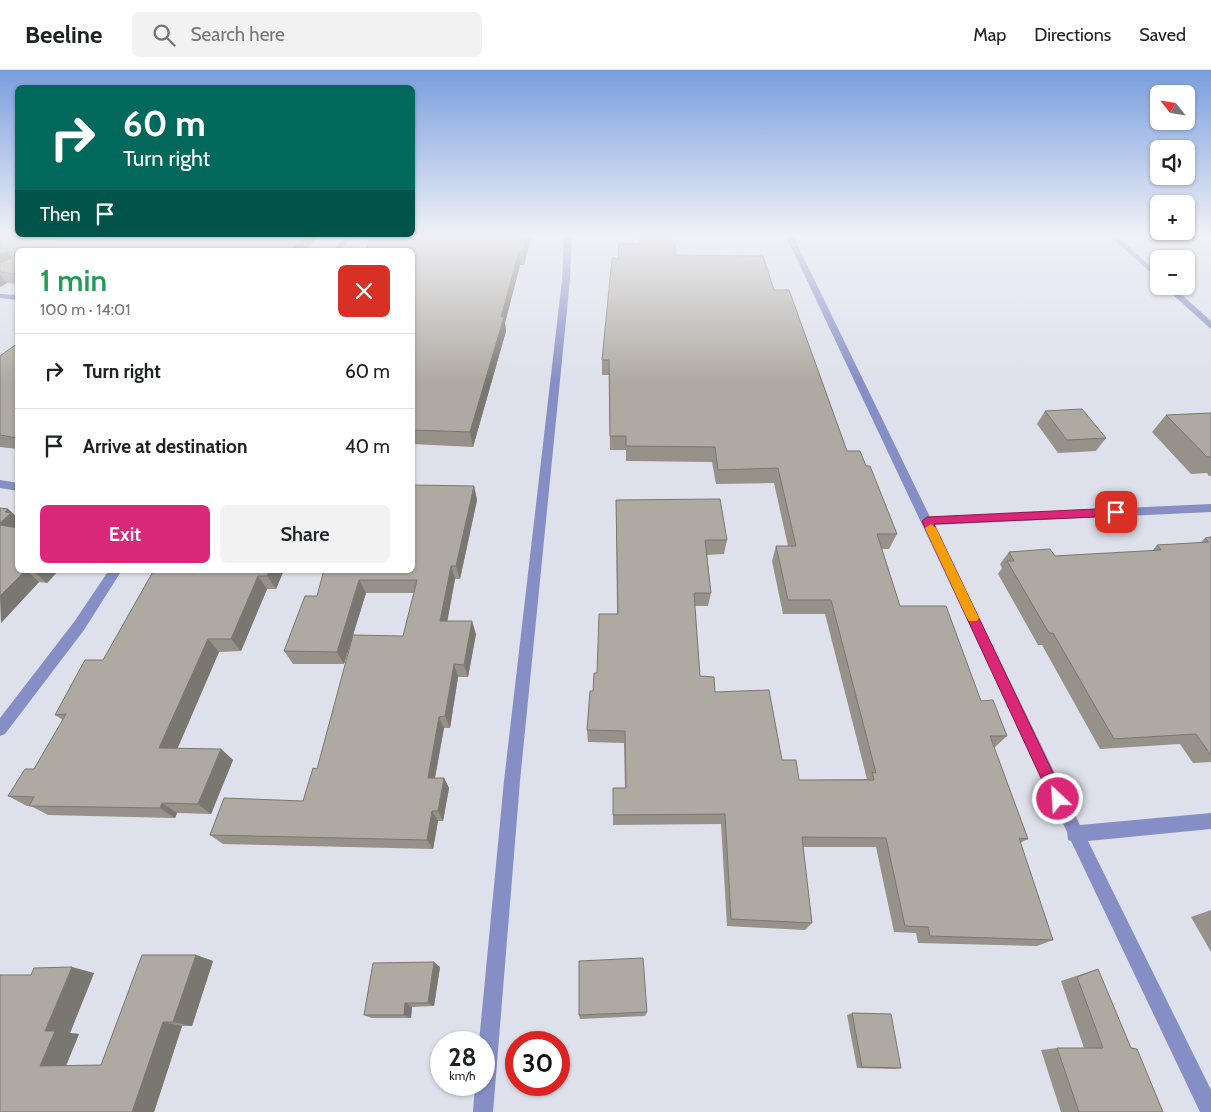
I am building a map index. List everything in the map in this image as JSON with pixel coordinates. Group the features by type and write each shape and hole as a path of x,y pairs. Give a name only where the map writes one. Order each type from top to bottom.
{"street":[{"path":"483,1112 512,781 566,285"},
{"path":"813,285 927,521 1074,834 1211,1112"},
{"path":"1178,295 1211,326"},
{"path":"0,296 15,298"},
{"path":"0,484 15,486"},
{"path":"927,521 1211,508"},
{"path":"0,729 79,626 114,573"},
{"path":"1074,834 1211,821"}],"building":[{"path":"415,285 510,285 501,317 504,317 470,432 415,430"},
{"path":"609,285 772,285 774,290 789,290 847,451 860,451 866,466 870,466 897,534 877,534 900,606 946,606 981,701 993,700 1007,736 990,736 1028,839 1019,838 1053,940 930,936 928,927 905,926 886,838 802,837 812,923 731,919 725,814 613,815 613,788 626,788 625,731 587,730 590,691 593,691 594,673 597,673 599,614 618,614 616,500 720,499 727,540 705,540 711,593 694,593 700,676 714,677 715,692 769,690 782,760 796,760 799,780 874,780 872,772 876,773 831,600 788,600 776,546 796,546 778,468 718,470 715,447 626,446 626,436 610,436 609,360 602,360"},
{"path":"15,345 15,438 0,435 0,356"},
{"path":"1082,409 1106,438 1067,440 1045,411"},
{"path":"1211,413 1211,457 1207,457 1166,415"},
{"path":"415,485 474,486 456,566 451,566 440,621 472,621 464,665 454,664 445,716 439,717 428,778 444,778 438,811 432,811 427,840 210,835 224,798 303,801 313,768 317,769 353,635 403,636 417,580 359,580 337,652 284,651 305,596 317,596 323,573 415,573"},
{"path":"0,508 8,509 5,512 11,513 0,523"},
{"path":"0,525 15,528 15,573 23,573 0,596"},
{"path":"1211,537 1211,754 1196,734 1114,739 1053,633 1049,633 1007,561 1014,561 1009,552 1050,549 1055,556 1161,550 1157,545 1209,542 1205,538"},
{"path":"152,573 268,573 267,576 258,576 231,639 208,639 159,748 221,749 198,804 162,803 160,808 29,806 34,797 8,796 25,769 34,769 66,714 55,715 85,660 103,660"},
{"path":"142,955 196,955 173,1022 163,1022 132,1112 0,1112 0,975 31,975 34,968 72,967 45,1031 55,1031 40,1066 101,1065"},
{"path":"643,958 647,1012 579,1015 579,961"},
{"path":"434,962 428,1003 405,1003 404,1015 364,1015 373,963"},
{"path":"1098,969 1131,1048 1137,1049 1163,1112 1079,1112 1057,1048 1103,1048 1077,977"},
{"path":"852,1013 891,1014 901,1068 862,1067"}],"slow traffic":[{"path":"931,528 973,618"}],"route":[{"path":"1058,799 927,521 1116,512"}]}
